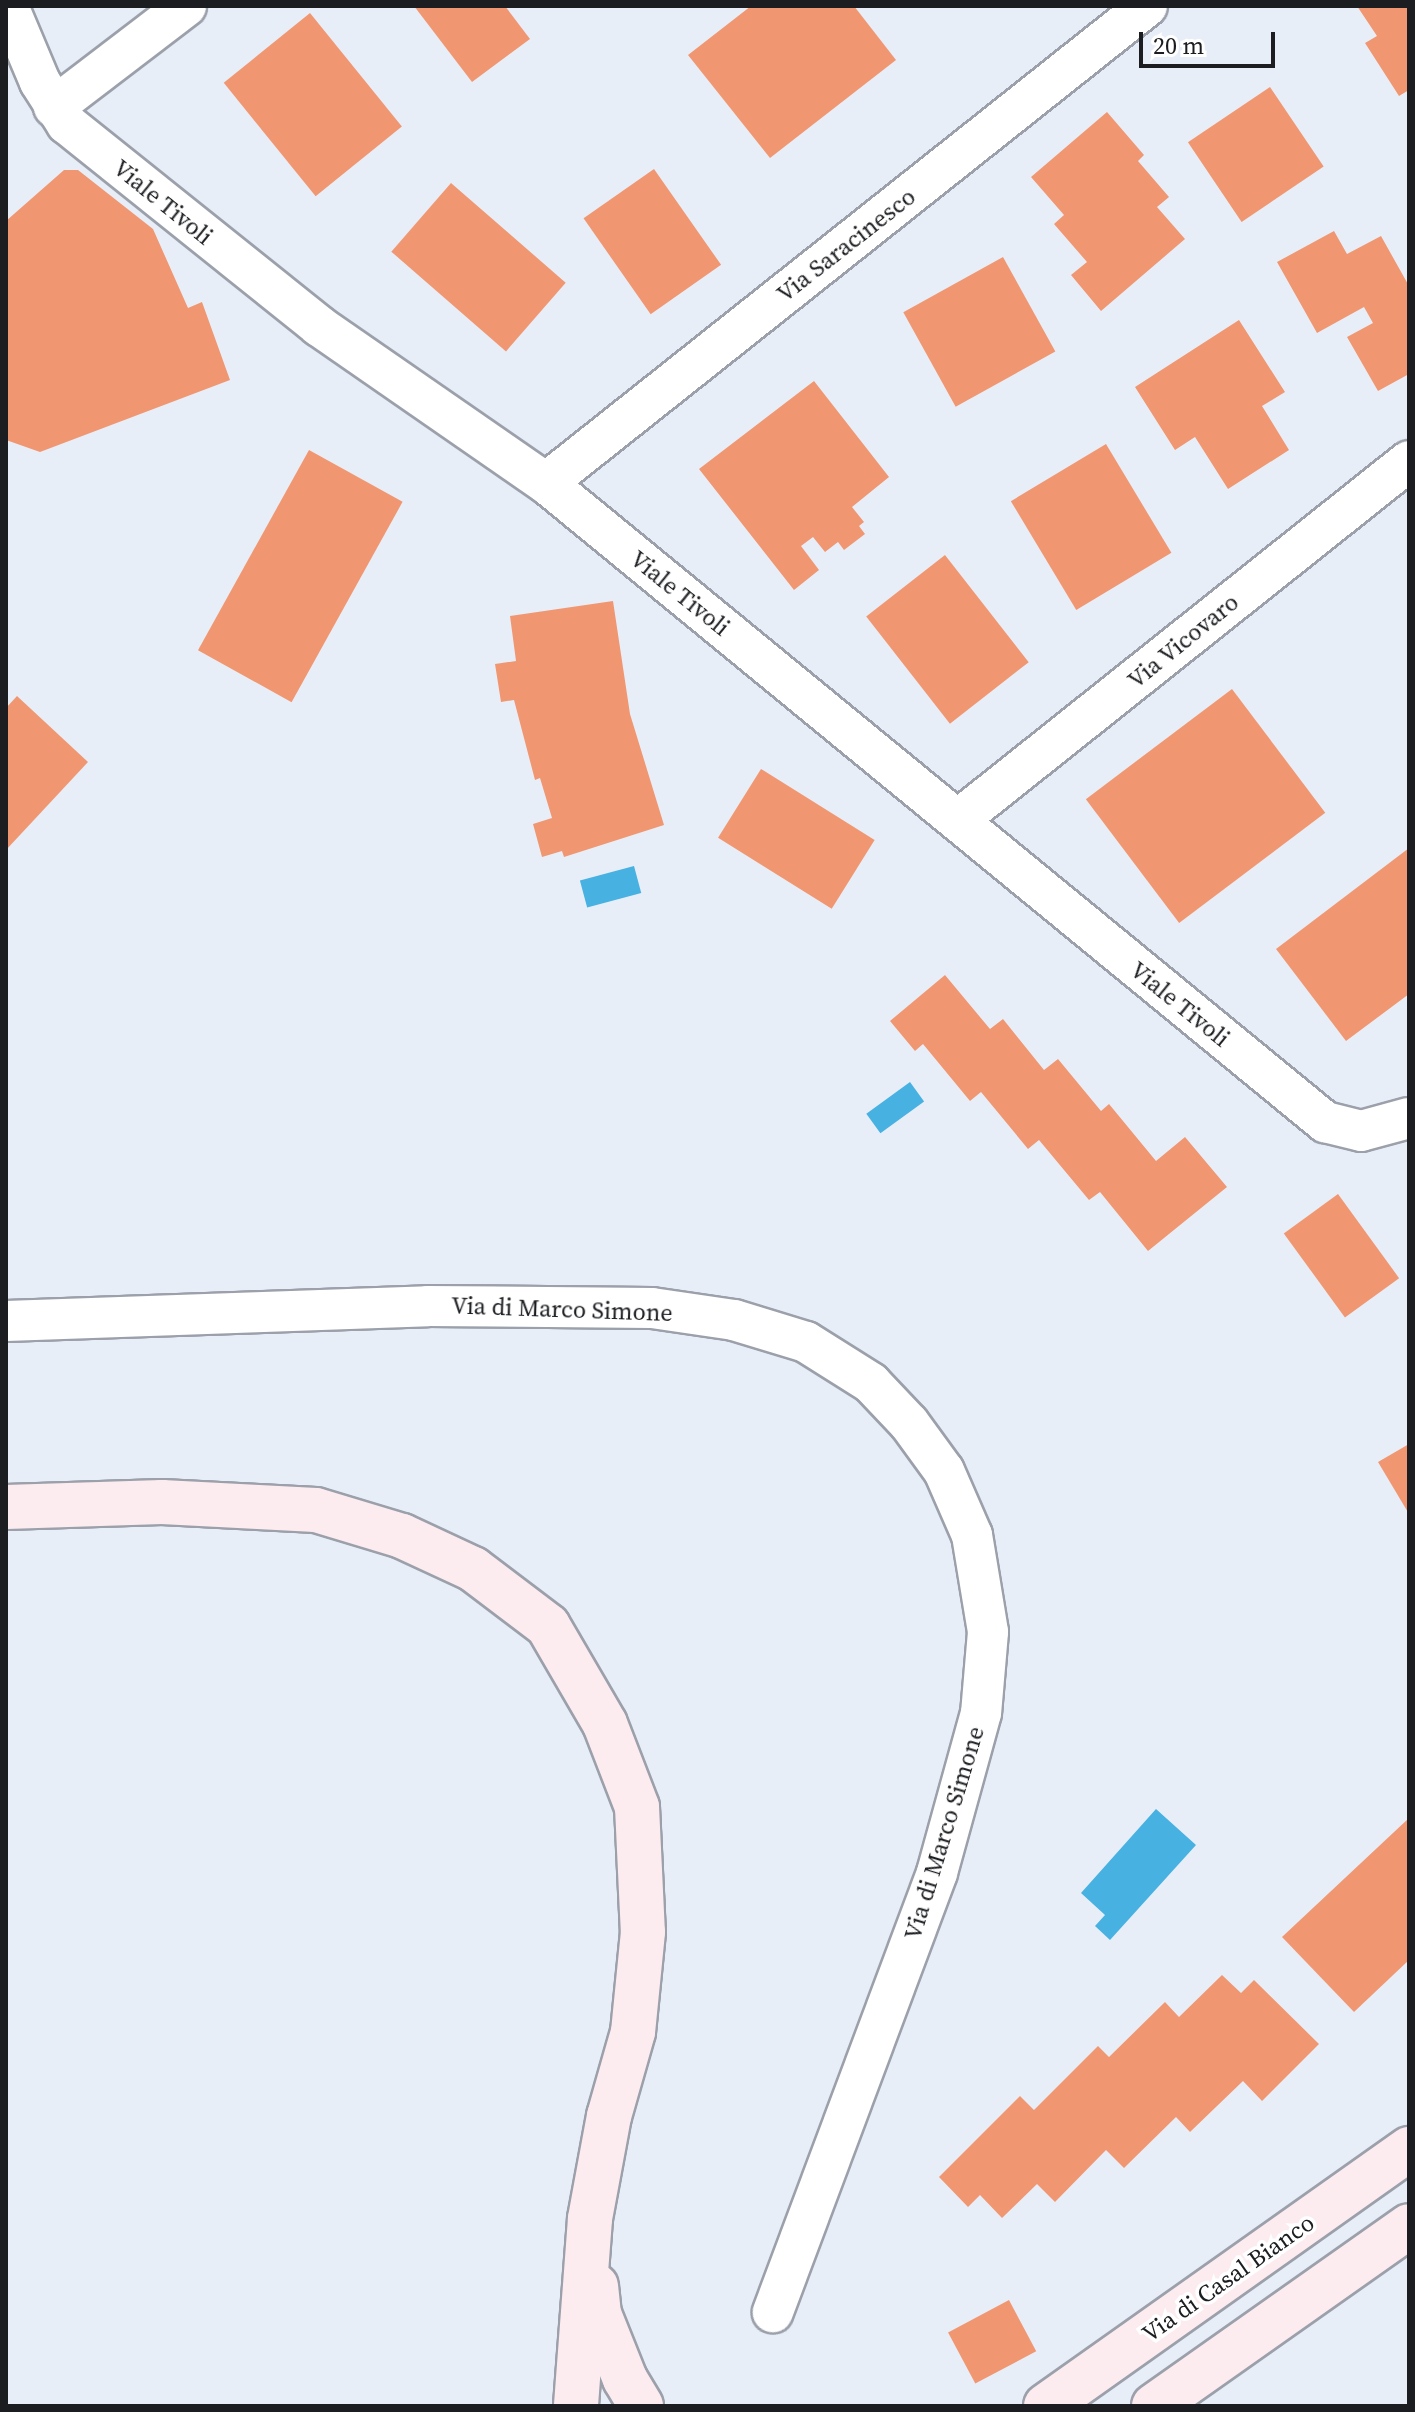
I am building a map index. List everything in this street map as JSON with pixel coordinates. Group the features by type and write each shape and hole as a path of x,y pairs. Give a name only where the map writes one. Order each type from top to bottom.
{"street":[{"name":"Viale Tivoli","path":"8,6 54,107 84,140 319,326 546,483 1325,1122 1361,1131 1401,1121"},
{"path":"54,107 186,6"},
{"name":"Via Saracinesco","path":"546,483 1147,6"},
{"name":"Via Vicovaro","path":"958,820 1409,461"},
{"name":"Via di Marco Simone","path":"6,1321 428,1306 652,1308 757,1325 814,1346 871,1383 909,1423 944,1471 972,1535 988,1632 981,1713 937,1873 773,2312"},
{"path":"6,1507 162,1502 316,1510 402,1536 473,1569 548,1626 605,1724 637,1807 643,1932 633,2032 609,2116 590,2219 578,2400"},
{"name":"Via di Casal Bianco","path":"1046,2406 1409,2149"},
{"path":"590,2219 599,2314 625,2379 641,2406"},
{"path":"1154,2406 1409,2226"}],"water":[{"path":"634,866 641,893 587,908 580,880"},
{"path":"910,1082 924,1101 880,1133 866,1114"},
{"path":"1156,1809 1196,1845 1110,1940 1095,1926 1105,1915 1081,1893"}],"building":[{"path":"414,6 505,6 530,39 472,82"},
{"path":"751,6 854,6 896,60 770,158 688,55"},
{"path":"1357,6 1409,6 1409,90 1399,96 1365,43 1377,36"},
{"path":"310,13 402,126 316,196 224,83"},
{"path":"1270,87 1324,167 1242,222 1188,142"},
{"path":"1107,112 1144,155 1138,161 1169,197 1157,207 1185,239 1101,311 1071,275 1087,262 1054,224 1064,215 1031,177"},
{"path":"654,169 721,265 651,314 584,218"},
{"path":"64,170 78,170 153,229 188,308 202,302 230,380 40,452 6,440 6,221"},
{"path":"451,183 566,283 506,351 391,252"},
{"path":"1334,231 1347,254 1381,236 1409,286 1409,374 1378,391 1347,337 1373,323 1364,307 1317,333 1277,262"},
{"path":"1003,257 1055,351 956,407 903,312"},
{"path":"1239,320 1285,392 1262,406 1289,450 1228,489 1195,437 1175,450 1135,387"},
{"path":"814,381 889,477 852,507 864,522 859,526 865,534 844,550 838,542 825,552 813,537 801,546 819,570 794,590 699,469"},
{"path":"1106,444 1171,553 1076,610 1011,501"},
{"path":"309,450 403,502 292,702 198,650"},
{"path":"945,555 1029,662 950,724 866,617"},
{"path":"613,601 630,714 664,825 564,857 562,851 542,857 533,824 552,818 540,778 535,780 514,700 501,702 495,664 516,661 510,616"},
{"path":"1232,689 1325,813 1179,923 1086,799"},
{"path":"17,696 88,762 6,850 6,708"},
{"path":"761,769 875,840 832,909 718,838"},
{"path":"1409,848 1409,994 1346,1041 1276,949"},
{"path":"945,975 990,1029 1003,1019 1044,1070 1058,1059 1101,1111 1109,1104 1156,1161 1185,1137 1227,1187 1148,1251 1100,1192 1089,1200 1039,1140 1028,1149 981,1092 970,1101 923,1044 915,1051 890,1021"},
{"path":"1338,1194 1399,1278 1345,1318 1284,1233"},
{"path":"1409,1444 1409,1514 1378,1462"},
{"path":"1409,1818 1409,1960 1354,2012 1282,1937"},
{"path":"1222,1975 1241,1993 1254,1980 1319,2044 1262,2101 1243,2081 1190,2132 1176,2117 1124,2168 1106,2150 1055,2202 1037,2184 1002,2218 980,2195 968,2207 939,2177 1020,2096 1034,2110 1098,2046 1109,2057 1165,2002 1179,2017"},
{"path":"1009,2300 1036,2351 975,2384 948,2332"}]}
